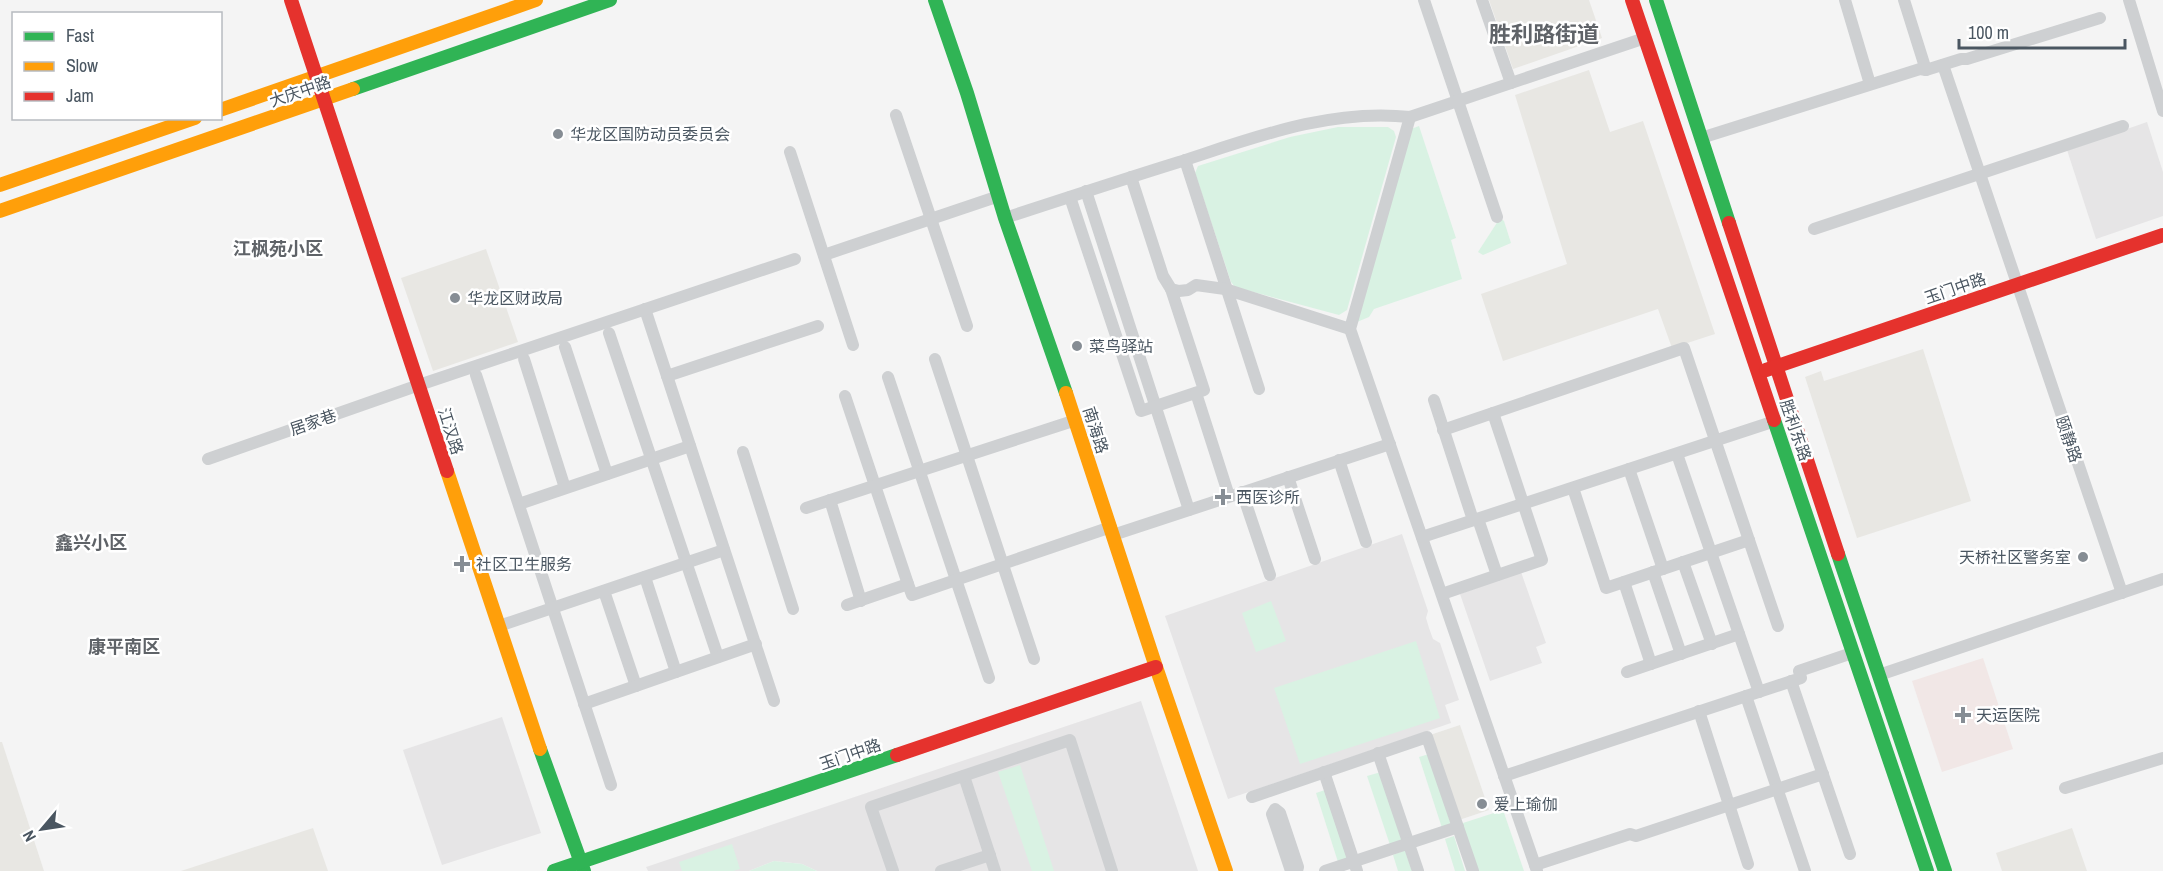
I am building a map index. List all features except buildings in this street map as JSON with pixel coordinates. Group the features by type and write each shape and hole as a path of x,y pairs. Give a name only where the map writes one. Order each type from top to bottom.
{"main road":[{"name":"江汉路","path":"291,0 540,750 582,867"},
{"name":"大庆中路","path":"222,109 536,0"},
{"name":"大庆中路","path":"0,212 610,0"},
{"name":"南海路","path":"935,0 967,93 1005,218 1076,420 1156,667 1226,871"},
{"name":"胜利东路","path":"1632,0 1927,871"},
{"name":"胜利东路","path":"1656,0 1945,871"},
{"path":"0,185 189,120"},
{"name":"玉门中路","path":"1759,373 2163,236"},
{"name":"玉门中路","path":"554,871 582,867 1156,667"}],"street":[{"path":"1424,0 1497,217"},
{"path":"1482,0 1511,83"},
{"path":"1845,0 1870,84"},
{"path":"1904,0 1926,70"},
{"path":"2129,0 2163,111"},
{"path":"1701,138 1870,84 1920,69 1926,70 2100,18"},
{"path":"1005,218 1277,131 1326,120 1410,117 1645,38"},
{"name":"颐静路","path":"1943,65 2122,593"},
{"path":"896,115 967,326"},
{"path":"1410,117 1350,329 1536,868 1630,834 1636,836 1823,774"},
{"path":"1814,230 2123,126"},
{"path":"790,152 853,345"},
{"path":"1185,160 1225,290 1259,389"},
{"path":"1070,197 1141,411 1196,393 1204,390 1171,289 1163,276 1131,177"},
{"path":"1086,191 1189,510"},
{"path":"824,255 999,196"},
{"name":"居家巷","path":"208,459 419,385 795,259"},
{"path":"1171,289 1179,291 1203,285 1350,329"},
{"path":"645,309 774,701"},
{"path":"667,376 819,326"},
{"path":"609,333 718,657"},
{"path":"566,347 607,474"},
{"path":"1443,430 1684,348 1778,626"},
{"path":"524,359 565,488"},
{"path":"935,359 1034,659"},
{"path":"476,375 611,785"},
{"path":"888,377 989,678"},
{"path":"1196,393 1229,496"},
{"path":"845,396 912,595 1003,563 1189,510 1390,444"},
{"path":"1434,400 1497,575"},
{"path":"1442,594 1542,560 1493,413"},
{"path":"806,508 1076,420"},
{"path":"1422,537 1775,421"},
{"path":"519,504 690,446"},
{"path":"743,452 793,609"},
{"path":"1677,454 1759,692"},
{"path":"1339,460 1366,542"},
{"path":"1629,469 1681,654"},
{"path":"1288,477 1315,559"},
{"path":"1573,488 1606,588 1749,540"},
{"path":"1242,492 1270,575"},
{"path":"830,500 861,601"},
{"path":"499,626 724,550"},
{"path":"1683,562 1712,644"},
{"path":"645,577 676,672"},
{"path":"1879,675 2163,579"},
{"path":"1624,582 1651,664"},
{"path":"848,605 908,584"},
{"path":"604,591 636,686"},
{"path":"1627,672 1739,634"},
{"path":"584,704 756,644"},
{"path":"1504,776 1801,678 1799,671 1852,653"},
{"path":"1791,681 1850,854"},
{"path":"1746,696 1805,871"},
{"path":"1699,711 1748,864"},
{"path":"1252,797 1427,737 1473,871"},
{"path":"893,871 871,807 1070,740 1112,871"},
{"path":"1378,753 1418,871"},
{"path":"2065,788 2163,758"},
{"path":"1324,772 1355,866"},
{"path":"964,776 995,871"},
{"path":"1269,791 1275,809 1280,813 1298,867 1297,871"},
{"path":"1275,809 1272,814 1291,871"},
{"path":"1325,871 1355,866 1408,844 1458,827"},
{"path":"941,871 990,855"}],"shaded area":[{"path":"1489,0 1589,0 1602,38 1513,69"},
{"path":"1589,70 1610,132 1643,121 1715,334 1672,348 1658,309 1503,361 1481,294 1567,264 1515,95"},
{"path":"2147,122 2163,172 2163,216 2096,239 2067,150"},
{"name":"华龙区财政局","path":"486,249 518,342 433,371 401,278"},
{"path":"1923,349 1971,501 1857,538 1805,377 1821,371 1824,381"},
{"path":"1402,534 1428,611 1426,618 1429,628 1433,639 1440,643 1459,700 1445,705 1451,723 1228,799 1165,616"},
{"path":"1521,572 1546,643 1536,647 1542,663 1490,681 1460,594"},
{"name":"天运医院","path":"1983,658 2013,749 1942,772 1912,681"},
{"path":"1141,701 1198,871 817,871 802,864 774,861 749,871 648,871 646,867"},
{"path":"502,717 541,833 442,865 403,750"},
{"path":"1460,725 1489,810 1459,820 1430,735"},
{"path":"0,742 2,742 44,871 0,871"},
{"path":"313,828 328,871 181,871"},
{"path":"2072,828 2087,871 2002,871 1996,853"}],"green space":[{"path":"1419,126 1456,238 1451,240 1462,279 1374,309 1369,317 1357,322 1411,129"},
{"path":"1338,127 1388,127 1394,131 1396,137 1347,310 1339,315 1235,287 1231,282 1195,173 1198,166 1290,137"},
{"path":"1500,218 1504,221 1511,243 1483,255 1478,252"},
{"path":"1271,601 1286,641 1256,652 1242,613"},
{"path":"1416,641 1440,718 1300,764 1274,688"},
{"path":"1429,754 1451,825 1442,828 1419,757"},
{"path":"1020,765 1054,871 1032,871 998,772"},
{"path":"1381,772 1403,841 1390,845 1367,776"},
{"path":"1328,789 1350,858 1338,862 1316,793"},
{"path":"1503,810 1524,871 1476,871 1460,824"},
{"path":"1454,836 1465,871 1455,871 1445,839"},
{"path":"732,844 740,869 682,871 679,862"},
{"path":"1405,850 1412,871 1398,871 1393,855"},
{"path":"774,861 802,864 817,871 749,871"}],"traffic: fast":[{"path":"353,89 610,0"},
{"path":"935,0 967,93 1005,218 1066,393"},
{"path":"1656,0 1729,223"},
{"path":"1774,420 1927,871"},
{"path":"1838,554 1945,871"},
{"path":"540,749 584,871"},
{"path":"554,871 897,755"}],"traffic: slow":[{"path":"222,109 536,0"},
{"path":"0,211 353,89"},
{"path":"0,185 189,120"},
{"path":"1066,393 1226,871"},
{"path":"447,471 540,749"}],"traffic: jam":[{"path":"291,0 447,471"},
{"path":"1632,0 1774,420"},
{"path":"1729,223 1838,554"},
{"path":"1766,370 2163,235"},
{"path":"897,755 1156,667"}],"place":[{"name":"华龙区国防动员委员会","path":"558,134"},
{"name":"华龙区财政局","path":"455,298"},
{"name":"菜鸟驿站","path":"1077,346"},
{"name":"西医诊所","path":"1223,497"},
{"name":"天桥社区警务室","path":"2083,557"},
{"name":"社区卫生服务","path":"462,564"},
{"name":"天运医院","path":"1963,715"},
{"name":"爱上瑜伽","path":"1482,804"}],"district":[{"name":"胜利路街道","path":"1544,34"},
{"name":"江枫苑小区","path":"278,249"},
{"name":"鑫兴小区","path":"91,543"},
{"name":"康平南区","path":"124,647"}]}
